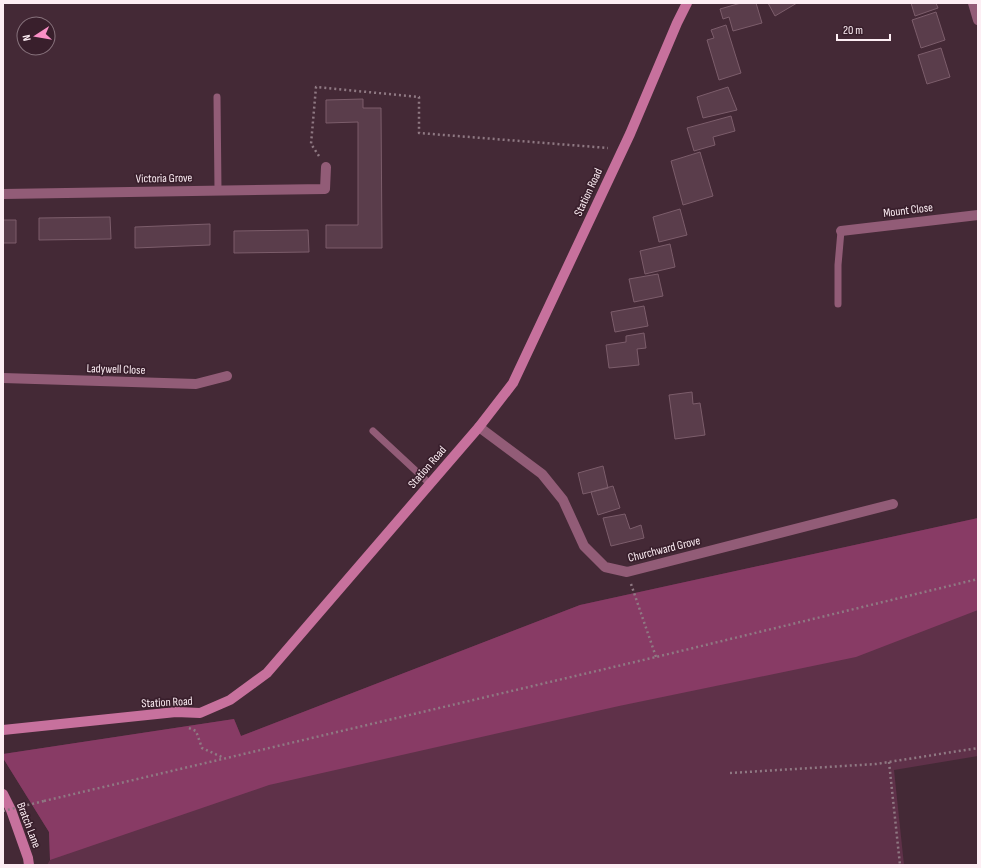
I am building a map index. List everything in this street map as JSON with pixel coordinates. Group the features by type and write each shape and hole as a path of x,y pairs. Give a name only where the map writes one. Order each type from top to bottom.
{"street":[{"name":"Station Road","path":"3,730 176,712 200,713 230,700 267,673 479,427 513,383 623,150 687,3"},
{"path":"973,3 978,20"},
{"name":"Victoria Grove","path":"3,194 325,189 326,167"},
{"name":"Mount Close","path":"841,231 978,214"},
{"name":"Ladywell Close","path":"3,378 196,384 226,376"},
{"name":"Churchward Grove","path":"479,427 542,474 563,500 584,546 605,567 627,572 893,504"},
{"name":"Bratch Lane","path":"3,794 28,858 29,865"}],"lane":[{"path":"217,97 218,190"},
{"path":"838,304 838,265 841,231"},
{"path":"373,431 430,484"}],"path":[{"path":"326,167 311,144 316,87 419,97 419,134 623,150"},
{"path":"627,572 656,658"},
{"path":"3,811 656,658 978,579"},
{"path":"176,712 185,726 196,731 202,748 225,758"},
{"path":"730,773 876,764 978,748"},
{"path":"889,762 900,865"}],"shaded area":[{"path":"978,518 978,756 894,770 904,865 47,865 50,860 49,832 3,758 3,754 234,719 241,736 580,605"},
{"path":"978,518 978,610 856,657 619,706 269,785 50,860 49,832 3,758 3,754 234,719 241,736 580,605"}],"building":[{"path":"741,3 756,3 762,23 733,31 729,17 723,19 720,9"},
{"path":"768,3 797,3 775,16"},
{"path":"911,3 936,3 938,8 915,16"},
{"path":"936,12 945,40 921,48 912,20"},
{"path":"726,25 741,73 719,80 707,40 714,38 711,30"},
{"path":"941,48 950,77 927,84 918,55"},
{"path":"728,87 737,110 703,118 697,97"},
{"path":"363,99 363,108 381,108 382,248 326,248 326,225 358,225 358,122 326,123 326,100"},
{"path":"731,116 735,131 713,137 715,145 694,151 687,128"},
{"path":"700,152 713,196 683,205 671,161"},
{"path":"680,209 687,235 659,242 653,217"},
{"path":"110,217 111,239 39,240 39,218"},
{"path":"3,220 16,220 16,243 3,243"},
{"path":"210,224 210,245 135,248 135,227"},
{"path":"308,230 309,252 234,253 234,231"},
{"path":"670,244 675,267 645,274 640,251"},
{"path":"658,274 663,296 634,302 629,279"},
{"path":"644,306 648,326 615,332 611,312"},
{"path":"644,333 646,348 637,349 639,365 609,368 606,345 626,342 626,336"},
{"path":"692,392 693,404 700,403 705,435 675,439 669,395"},
{"path":"603,466 608,488 583,494 578,473"},
{"path":"613,486 620,508 598,515 591,492"},
{"path":"625,514 630,529 641,525 644,538 611,546 603,518"}]}
